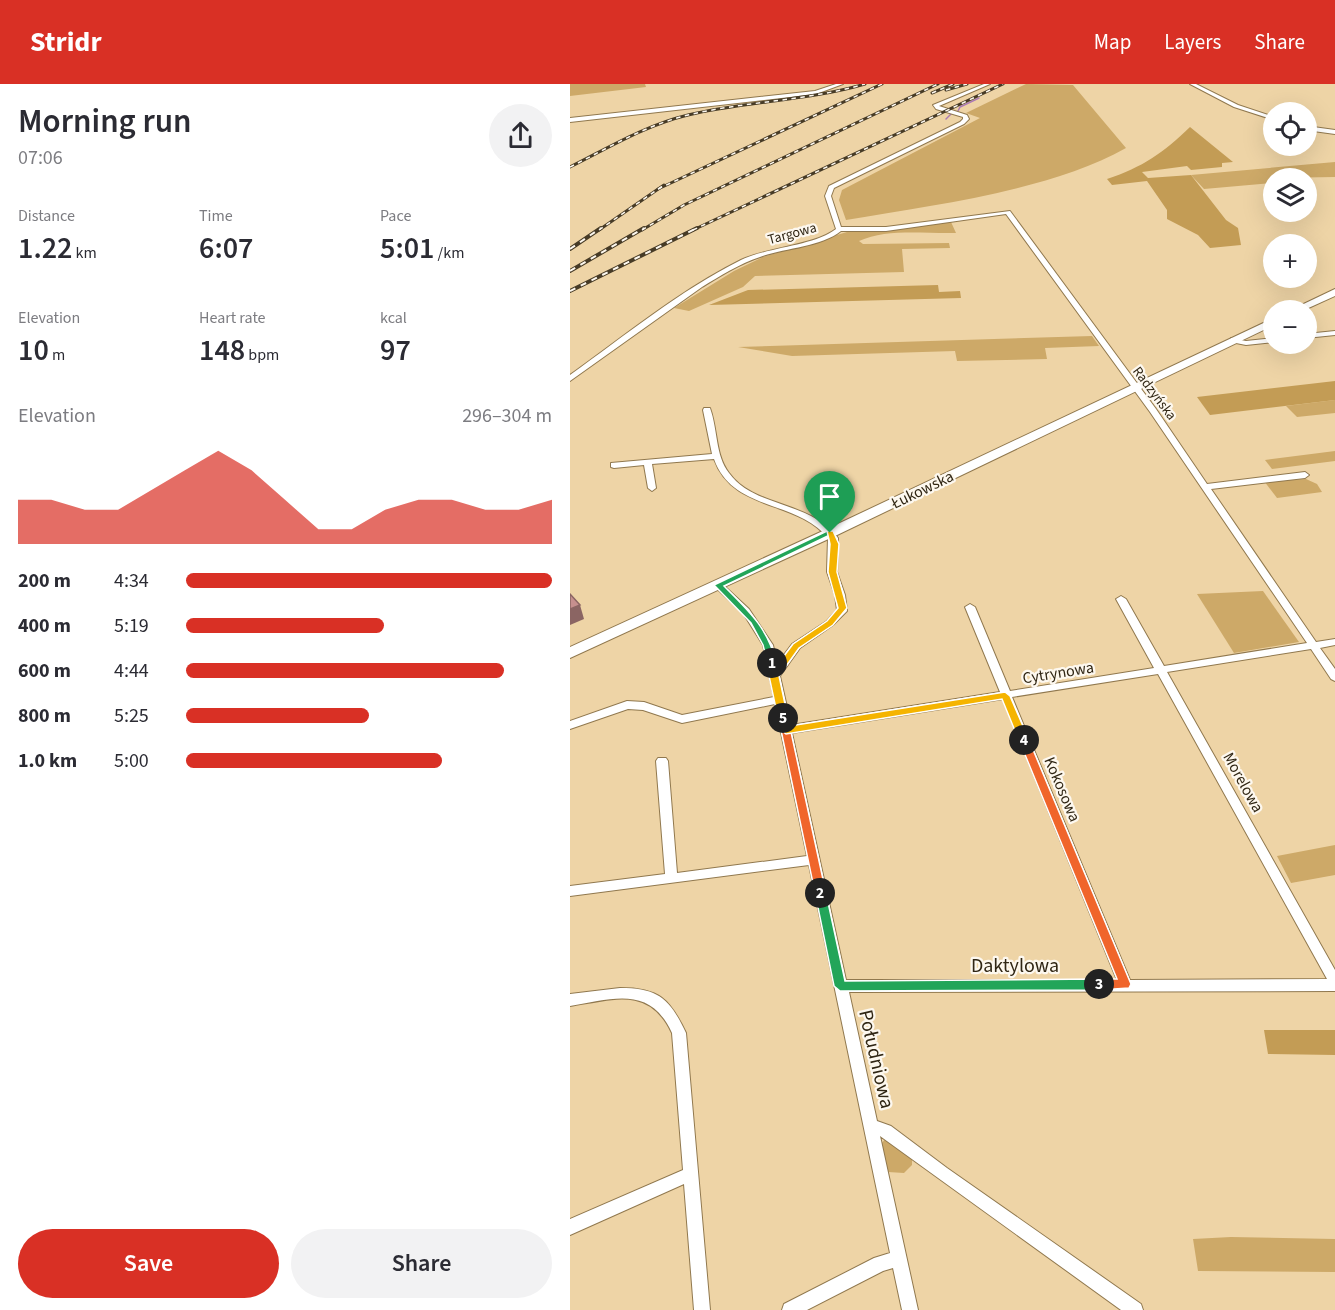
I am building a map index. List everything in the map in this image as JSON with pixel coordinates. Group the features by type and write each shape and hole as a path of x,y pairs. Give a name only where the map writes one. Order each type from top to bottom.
{"main road":[{"path":"1317,300 1335,292"},
{"name":"Łukowska","path":"570,653 830,533 1263,326"}],"street":[{"path":"570,120 816,92 841,84"},
{"name":"Targowa","path":"570,379 663,308 725,271 758,255 819,239 838,229 828,195 831,188 962,123 966,119 964,116 938,108 936,105 988,84"},
{"path":"1192,84 1236,106 1263,115"},
{"path":"1317,130 1335,132"},
{"name":"Radzyńska","path":"838,229 878,230 1004,212 1010,214 1206,488 1274,591 1335,677"},
{"path":"1317,335 1335,333"},
{"path":"1234,340 1246,343 1263,341"},
{"path":"707,410 718,456 724,472 734,483 763,500 804,517 830,533 834,544 832,572 840,594 842,611 830,623 796,646 774,676"},
{"path":"614,465 718,456"},
{"path":"648,463 652,488"},
{"path":"1206,488 1305,475"},
{"name":"Południowa","path":"718,585 746,611 768,645 910,1310"},
{"name":"Morelowa","path":"1121,599 1335,983"},
{"name":"Kokosowa","path":"970,607 1125,984"},
{"name":"Cytrynowa","path":"786,730 1335,642"},
{"path":"570,725 627,705 644,706 682,719 779,700"},
{"path":"662,761 671,878"},
{"path":"570,891 813,860"},
{"name":"Daktylowa","path":"840,986 1335,983"},
{"path":"570,1000 624,993 641,994 658,1000 672,1014 679,1033 702,1310"},
{"path":"872,1126 886,1131 1135,1310"},
{"path":"570,1227 690,1174"},
{"path":"790,1310 880,1264 900,1258"}],"shaded area":[{"path":"570,84 645,84 646,87 570,96"},
{"path":"1026,84 1073,85 1126,148 1095,163 1027,186 953,202 846,220 839,200 842,190 980,118 966,113"},
{"path":"1190,127 1233,162 1222,163 1222,167 1191,170 1187,166 1142,172 1148,178 1191,175 1226,220 1238,228 1241,245 1210,248 1198,235 1167,219 1167,210 1147,181 1112,185 1107,179 1152,158"},
{"path":"1335,162 1335,177 1317,177 1317,168 1269,168"},
{"path":"1263,168 1263,184 1204,189 1191,175"},
{"path":"951,222 956,233 894,233 859,241 863,244 949,243 950,248 902,249 904,272 755,276 743,287 689,311 674,308 734,271 763,257 847,232 886,231"},
{"path":"938,285 939,292 960,291 961,298 709,305 748,290"},
{"path":"1092,336 1099,346 1045,348 1047,359 957,361 955,351 792,356 738,347"},
{"path":"1335,381 1335,400 1210,415 1197,397"},
{"path":"1335,400 1335,413 1297,417 1286,406"},
{"path":"1335,451 1335,461 1272,469 1265,460"},
{"path":"1306,479 1317,484 1322,492 1277,498 1264,481"},
{"path":"1263,591 1299,642 1234,653 1197,594"},
{"path":"1335,845 1335,875 1291,883 1277,856"},
{"path":"1264,1030 1335,1030 1335,1055 1268,1054"},
{"path":"886,1138 912,1157 912,1165 904,1173 888,1172 881,1144"},
{"path":"1231,1237 1335,1239 1335,1272 1198,1271 1193,1239"}],"building":[{"path":"570,594 580,605 570,609"}],"waterway":[{"path":"958,111 960,107 979,98"},
{"path":"946,119 951,114"}],"railway":[{"path":"570,167 672,119 710,110 821,94 865,84"},
{"path":"659,189 882,84"},
{"path":"642,230 684,205 938,84"},
{"path":"932,93 953,84"},
{"path":"946,90 967,84"},
{"path":"693,230 1003,84"},
{"path":"659,189 664,185"},
{"path":"599,230 659,189"},
{"path":"570,249 601,228"},
{"path":"570,271 644,228"},
{"path":"570,291 697,228"}],"route":[{"path":"830,533 718,585 746,611 768,645 774,676 840,986 1125,984 1005,696 786,730 774,676 796,646 830,623 843,608 832,572 834,544 830,533"}]}
